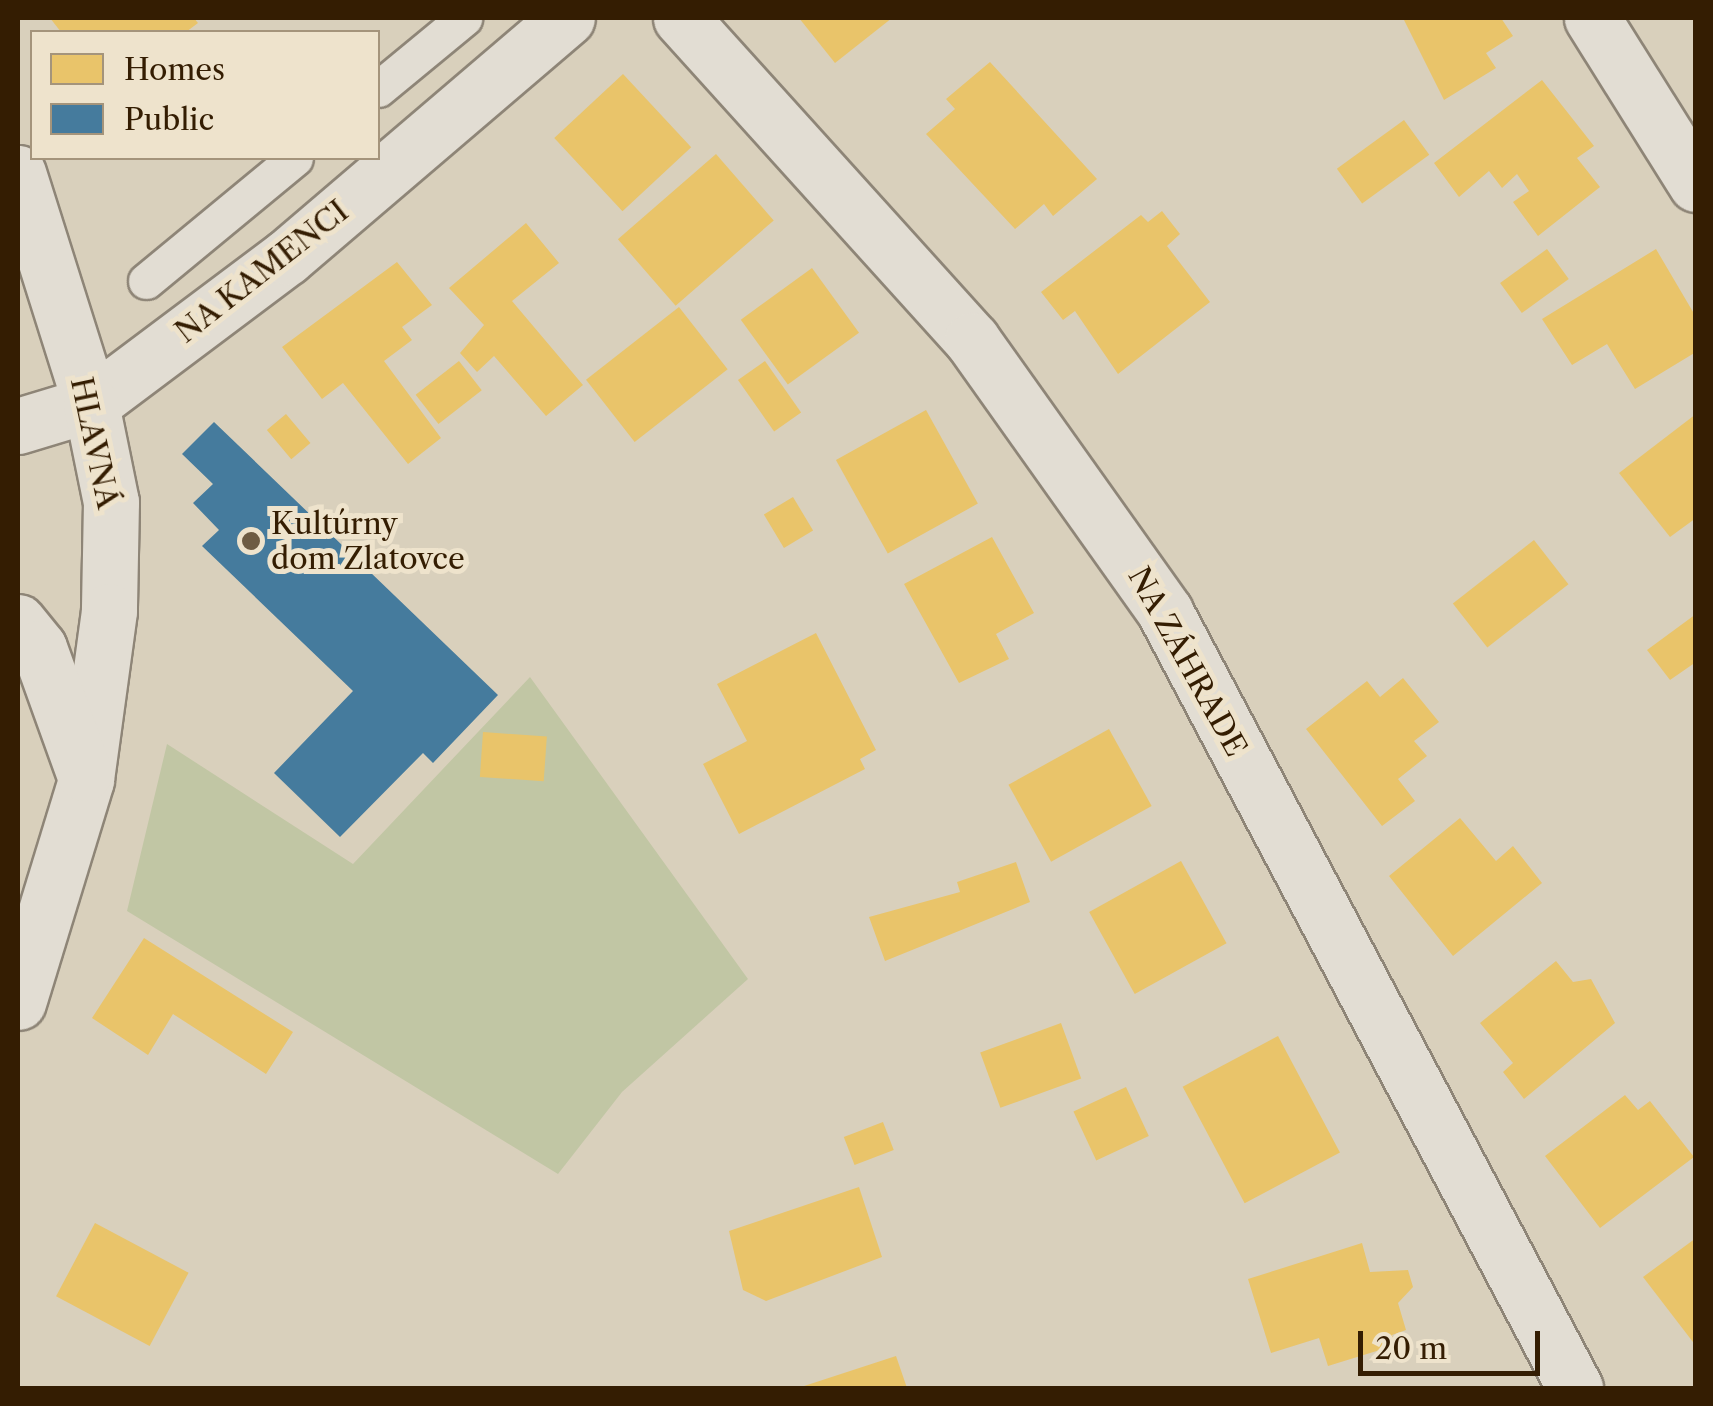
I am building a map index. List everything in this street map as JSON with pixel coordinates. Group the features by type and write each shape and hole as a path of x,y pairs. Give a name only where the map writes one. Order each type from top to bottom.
{"street":[{"name":"NA KAMENCI","path":"18,426 90,404 287,257 567,18"},
{"name":"NA ZÁHRADE","path":"680,18 972,340 1155,597 1575,1388"},
{"path":"1592,18 1696,184"},
{"name":"HLAVNÁ","path":"18,172 90,404 112,502 109,611 86,780 18,1002"},
{"path":"18,622 39,648 86,780"}],"lane":[{"path":"380,87 464,18"},
{"path":"146,281 293,160"}],"green space":[{"path":"530,677 748,979 622,1092 558,1174 127,911 167,744 353,864"}],"building: Homes":[{"path":"50,18 194,18 198,23 189,30 59,30"},
{"path":"799,18 892,18 835,63"},
{"path":"1403,18 1501,18 1513,36 1486,53 1496,68 1444,100"},
{"path":"990,62 1097,179 1053,216 1044,204 1015,229 926,134 955,109 946,99"},
{"path":"623,74 691,147 622,211 554,138"},
{"path":"1542,80 1594,146 1577,158 1600,187 1538,236 1513,202 1529,191 1517,174 1502,188 1489,171 1459,197 1434,163"},
{"path":"1404,120 1429,155 1362,204 1337,169"},
{"path":"716,154 774,220 676,306 618,239"},
{"path":"1162,211 1180,234 1167,246 1210,302 1118,374 1075,311 1063,320 1041,292 1141,215 1148,222"},
{"path":"526,223 559,263 512,301 583,385 546,416 494,356 477,372 460,353 484,325 449,288"},
{"path":"1547,249 1569,279 1522,313 1500,283"},
{"path":"1656,249 1696,317 1696,352 1635,389 1607,344 1572,365 1542,319"},
{"path":"397,262 432,305 402,327 412,340 384,361 441,438 408,464 343,383 322,399 282,347"},
{"path":"812,268 859,333 788,384 741,320"},
{"path":"679,307 728,369 635,442 586,380"},
{"path":"459,361 482,390 438,424 416,395"},
{"path":"765,361 801,413 774,432 738,380"},
{"path":"926,410 978,504 888,554 836,460"},
{"path":"286,414 310,443 291,459 267,430"},
{"path":"1696,414 1696,518 1670,537 1619,473"},
{"path":"793,497 813,530 784,548 764,515"},
{"path":"992,537 1034,613 996,634 1009,659 959,683 904,584"},
{"path":"1534,540 1568,584 1487,648 1453,603"},
{"path":"1696,614 1696,662 1670,680 1647,650"},
{"path":"816,633 876,750 860,759 865,769 739,834 703,764 747,741 717,684"},
{"path":"1403,678 1439,722 1414,741 1427,756 1398,779 1415,801 1382,826 1306,729 1367,681 1380,697"},
{"path":"1109,729 1152,806 1051,862 1008,785"},
{"path":"483,732 547,736 544,781 480,777"},
{"path":"1460,818 1496,861 1513,846 1542,883 1453,956 1389,876"},
{"path":"1181,861 1227,943 1135,994 1089,912"},
{"path":"1016,862 1030,902 885,961 869,917 960,892 957,882"},
{"path":"144,938 293,1032 266,1074 173,1014 148,1055 92,1018"},
{"path":"1556,961 1573,982 1591,979 1615,1023 1524,1099 1503,1072 1513,1063 1480,1023"},
{"path":"1061,1023 1081,1078 1000,1108 980,1052"},
{"path":"1278,1036 1340,1153 1245,1203 1183,1087"},
{"path":"1126,1087 1149,1136 1096,1160 1073,1112"},
{"path":"1625,1095 1638,1110 1650,1101 1694,1157 1600,1228 1545,1156"},
{"path":"883,1122 894,1150 855,1165 844,1137"},
{"path":"859,1187 882,1257 766,1301 743,1290 729,1231"},
{"path":"95,1223 189,1273 150,1346 56,1296"},
{"path":"1696,1238 1696,1346 1643,1277"},
{"path":"1362,1243 1370,1272 1408,1270 1413,1287 1398,1303 1406,1330 1392,1335 1396,1345 1328,1366 1319,1338 1271,1353 1248,1279"},
{"path":"896,1356 907,1388 798,1388"}],"building: Public":[{"path":"214,422 498,695 433,763 423,753 340,837 274,773 353,691 202,546 219,530 193,503 213,484 182,454"}],"place":[{"name":"Kultúrny dom Zlatovce","path":"251,541"}]}
